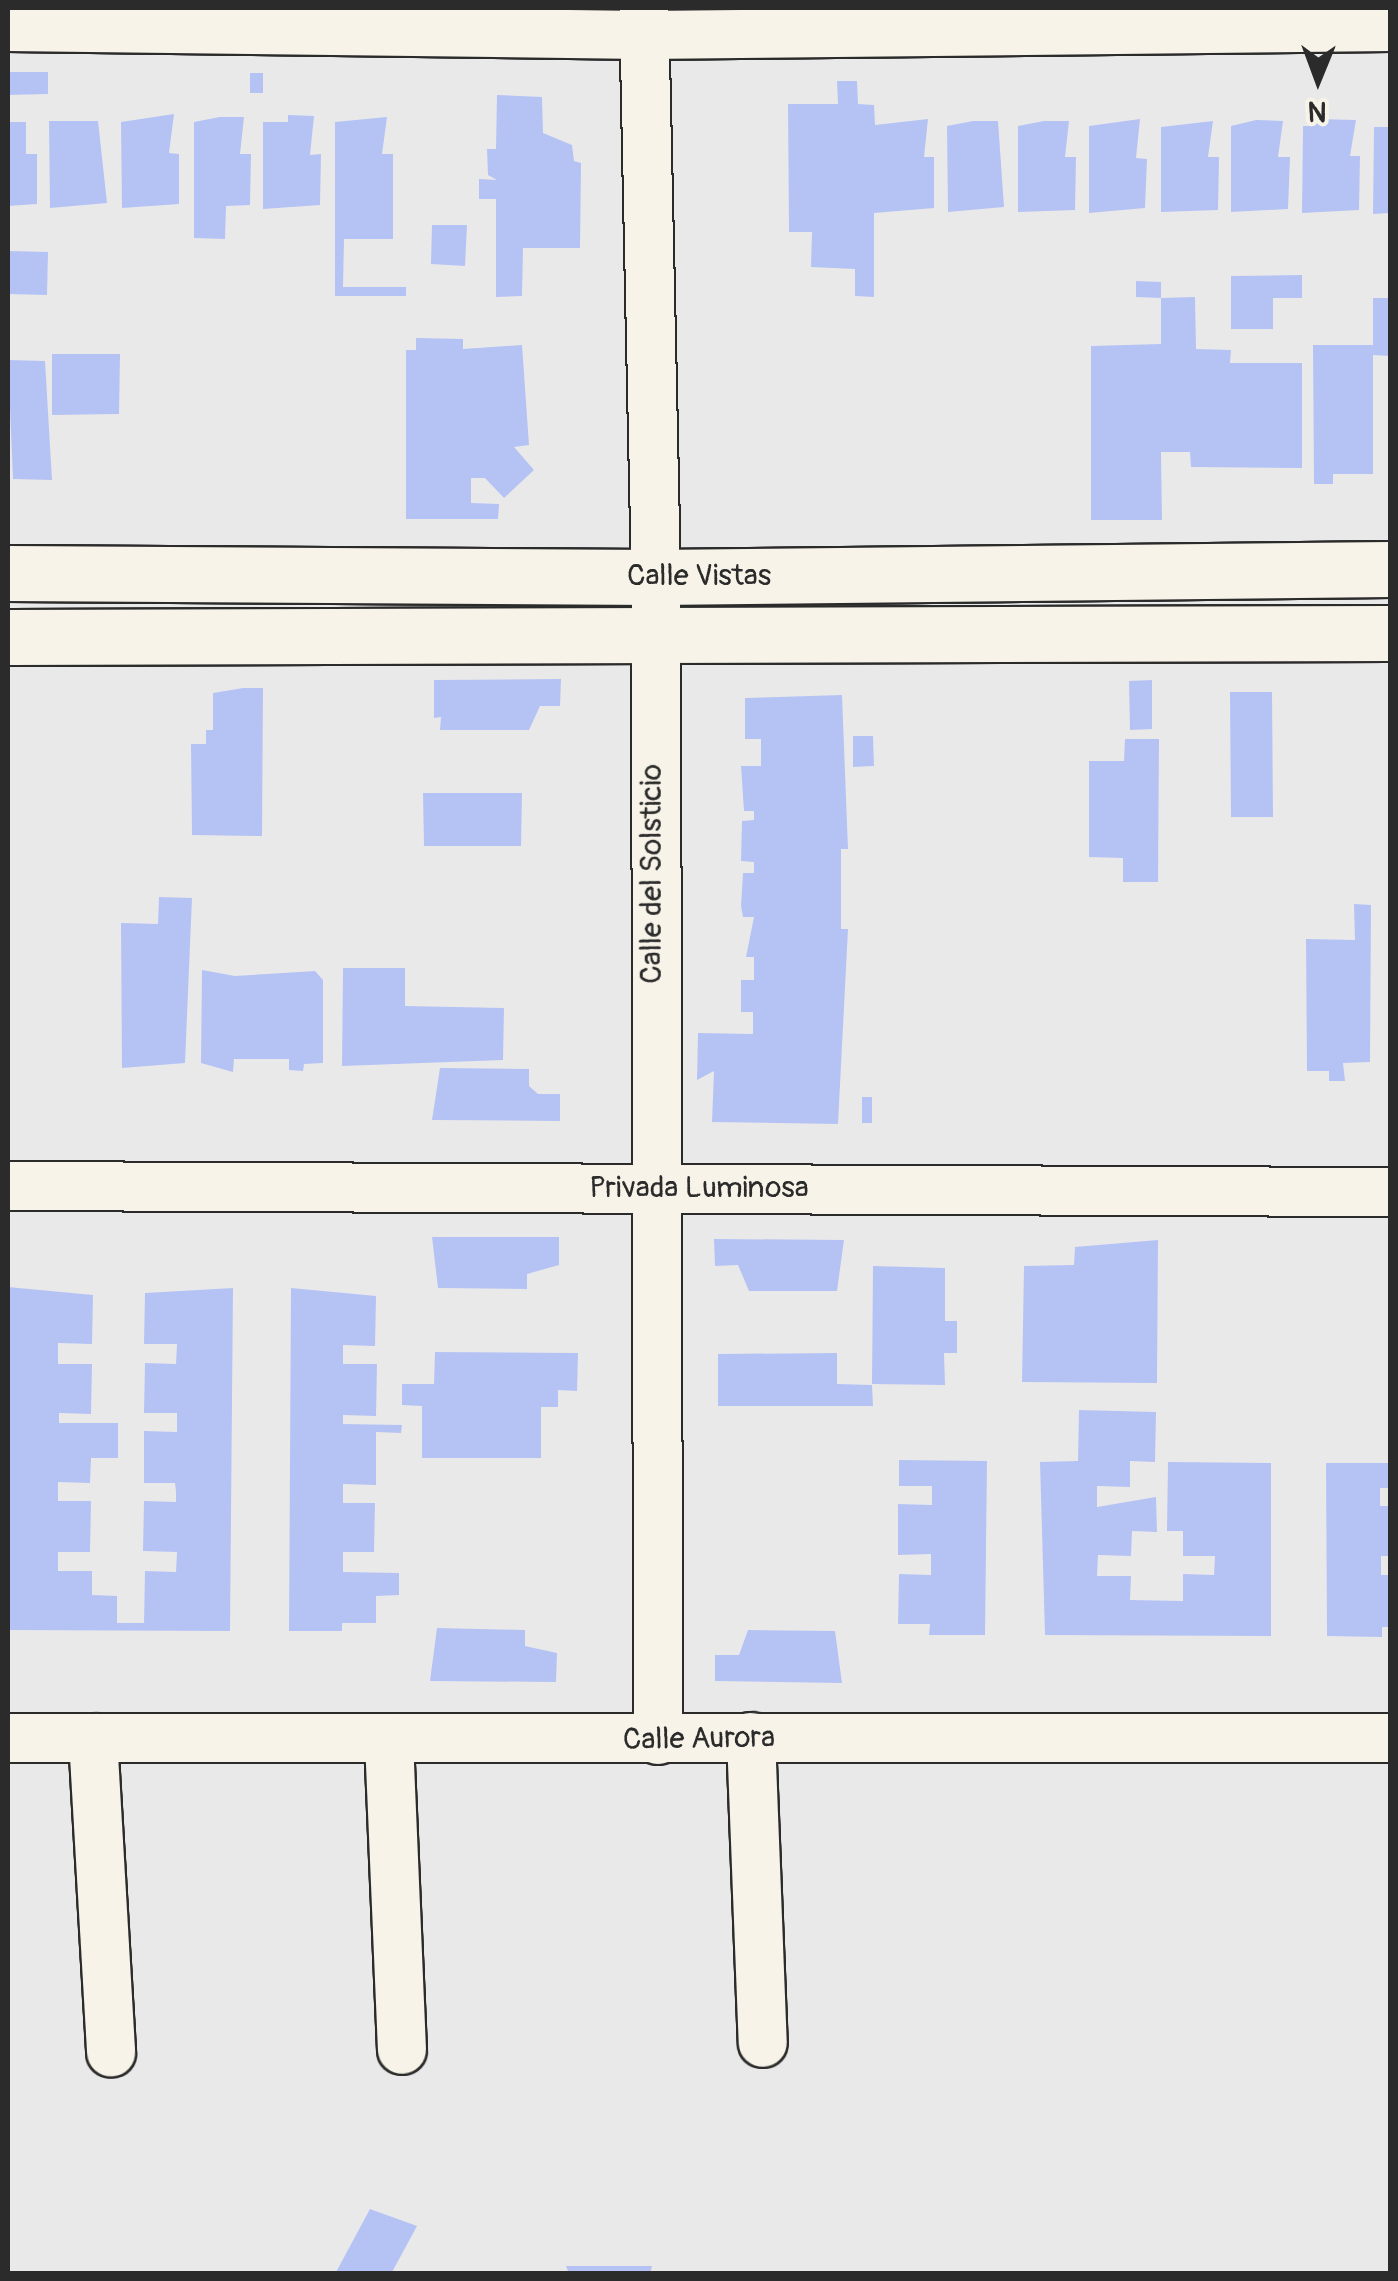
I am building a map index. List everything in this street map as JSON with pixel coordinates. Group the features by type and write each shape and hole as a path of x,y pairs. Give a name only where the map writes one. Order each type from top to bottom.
{"street":[{"path":"8,27 644,21 1390,27"},
{"name":"Calle del Solsticio","path":"644,21 656,577 652,638 652,1187 658,1740"},
{"name":"Calle Vistas","path":"8,573 656,577 1390,569"},
{"path":"1304,570 1308,633"},
{"name":"Calle Vistas","path":"8,636 652,638 1390,632"},
{"name":"Privada Luminosa","path":"8,1186 1390,1192"},
{"path":"751,1737 763,2044"},
{"name":"Calle Aurora","path":"8,1738 1390,1738"},
{"path":"93,1738 111,2052"},
{"path":"388,1740 402,2050"}],"building":[{"path":"8,72 48,72 48,94 8,95"},
{"path":"250,73 263,73 263,93 250,93"},
{"path":"837,81 857,81 858,104 874,105 875,125 928,119 924,157 934,157 934,208 874,213 874,297 855,296 855,269 811,267 812,232 789,232 788,104 838,104"},
{"path":"497,95 542,97 543,133 572,145 574,161 581,163 580,248 523,248 522,296 496,297 496,199 479,199 479,179 497,180 488,175 487,149 496,149"},
{"path":"174,114 169,153 179,154 179,204 122,208 121,122"},
{"path":"288,115 314,116 310,155 321,154 320,205 263,209 263,122 288,122"},
{"path":"244,117 240,154 251,154 250,205 226,206 225,239 194,238 194,122"},
{"path":"387,117 382,154 393,154 393,239 344,239 343,287 406,287 406,296 335,296 335,122"},
{"path":"1140,119 1136,158 1147,159 1145,208 1089,213 1089,126"},
{"path":"1316,119 1356,120 1350,156 1360,156 1359,210 1302,213 1303,126 1315,126"},
{"path":"1256,120 1283,121 1278,157 1290,157 1288,209 1231,212 1231,126"},
{"path":"49,121 98,121 107,203 50,208"},
{"path":"998,121 1004,207 948,212 947,126"},
{"path":"1069,121 1065,157 1076,157 1075,210 1018,212 1018,126"},
{"path":"1213,121 1208,157 1219,157 1218,210 1161,212 1161,127"},
{"path":"10,122 26,122 26,154 37,154 37,204 8,206"},
{"path":"1374,127 1390,127 1390,213 1373,214"},
{"path":"432,225 467,225 465,266 431,264"},
{"path":"8,251 48,252 47,295 8,294"},
{"path":"1302,275 1302,298 1273,298 1273,329 1231,329 1231,276"},
{"path":"1136,281 1161,282 1161,298 1136,297"},
{"path":"1195,297 1196,349 1231,350 1230,363 1302,363 1302,468 1191,467 1190,452 1161,452 1162,520 1091,520 1091,346 1161,344 1161,298"},
{"path":"1373,298 1390,298 1390,356 1373,355 1373,474 1333,474 1333,484 1314,484 1313,345 1373,345"},
{"path":"416,338 463,339 463,349 522,345 529,445 514,447 534,470 504,498 485,478 471,478 471,503 499,504 498,519 406,519 406,350 416,350"},
{"path":"52,354 120,354 119,414 52,415"},
{"path":"8,360 45,361 52,480 13,479"},
{"path":"561,679 560,706 540,706 529,730 440,730 441,717 434,718 434,680"},
{"path":"1152,680 1152,729 1130,730 1129,681"},
{"path":"263,688 262,836 192,835 191,744 206,744 206,730 213,730 213,693"},
{"path":"1230,692 1272,692 1273,817 1231,817"},
{"path":"842,695 848,849 841,849 841,929 848,929 838,1124 712,1122 714,1071 697,1080 698,1033 753,1034 753,1012 741,1012 741,980 754,980 754,957 746,957 754,917 743,917 741,906 743,873 754,873 754,862 741,861 742,821 754,820 754,811 744,811 741,766 761,766 761,739 745,739 745,698"},
{"path":"853,736 873,736 874,766 853,767"},
{"path":"1125,739 1159,739 1158,882 1123,882 1123,858 1089,857 1089,761 1124,761"},
{"path":"423,793 522,793 521,846 424,846"},
{"path":"159,897 192,898 185,1063 122,1068 121,923 158,924"},
{"path":"1354,904 1371,905 1370,1062 1343,1063 1345,1081 1329,1081 1329,1071 1307,1071 1306,939 1355,940"},
{"path":"343,968 405,968 405,1006 504,1008 503,1060 342,1066"},
{"path":"202,970 235,976 315,971 323,980 323,1063 304,1064 303,1071 289,1070 289,1059 234,1059 233,1072 201,1063"},
{"path":"440,1068 529,1069 529,1086 538,1094 560,1094 560,1121 432,1120"},
{"path":"862,1097 872,1097 872,1123 862,1123"},
{"path":"432,1237 559,1237 559,1265 527,1274 527,1289 438,1288"},
{"path":"714,1239 844,1240 837,1291 749,1291 738,1265 715,1266"},
{"path":"1158,1240 1157,1383 1022,1382 1024,1266 1074,1265 1075,1247"},
{"path":"873,1266 945,1268 945,1321 957,1321 957,1353 944,1353 945,1385 872,1384"},
{"path":"8,1287 93,1295 92,1344 58,1343 58,1364 92,1364 91,1414 59,1413 59,1423 118,1423 118,1458 91,1458 90,1483 58,1482 58,1501 91,1501 90,1552 58,1552 58,1571 92,1571 92,1595 117,1596 117,1623 144,1623 145,1571 176,1572 177,1552 143,1551 144,1501 176,1502 175,1483 144,1483 144,1431 177,1432 177,1413 144,1413 145,1363 176,1364 177,1344 144,1344 145,1293 233,1288 230,1631 8,1630"},
{"path":"291,1288 376,1296 375,1346 343,1345 343,1364 377,1364 376,1416 343,1415 343,1424 402,1425 401,1433 376,1432 376,1485 343,1484 343,1503 375,1503 374,1552 343,1552 343,1572 399,1573 399,1595 376,1596 376,1623 342,1623 342,1631 289,1631"},
{"path":"435,1352 578,1353 577,1391 558,1390 558,1407 541,1407 541,1458 422,1458 422,1406 402,1405 402,1384 434,1384"},
{"path":"837,1353 837,1384 872,1385 873,1406 718,1406 718,1354"},
{"path":"1079,1410 1156,1412 1155,1462 1130,1461 1130,1487 1097,1486 1097,1507 1156,1497 1157,1532 1132,1531 1131,1556 1098,1555 1097,1576 1131,1576 1130,1600 1183,1601 1183,1574 1214,1575 1215,1556 1183,1556 1183,1531 1167,1531 1168,1462 1271,1463 1271,1636 1045,1635 1040,1462 1078,1461"},
{"path":"899,1460 987,1461 985,1635 929,1635 930,1624 898,1624 899,1574 931,1575 931,1554 898,1555 898,1504 932,1505 932,1486 899,1486"},
{"path":"1326,1463 1390,1463 1390,1488 1380,1488 1380,1506 1390,1506 1390,1556 1381,1556 1381,1575 1390,1575 1390,1627 1382,1627 1382,1637 1327,1636"},
{"path":"437,1628 525,1630 525,1646 557,1653 556,1682 430,1681"},
{"path":"748,1630 835,1631 842,1683 715,1681 715,1655 739,1655"},
{"path":"370,2209 417,2226 391,2274 335,2274"},
{"path":"566,2266 652,2266 650,2274 569,2274"}]}
